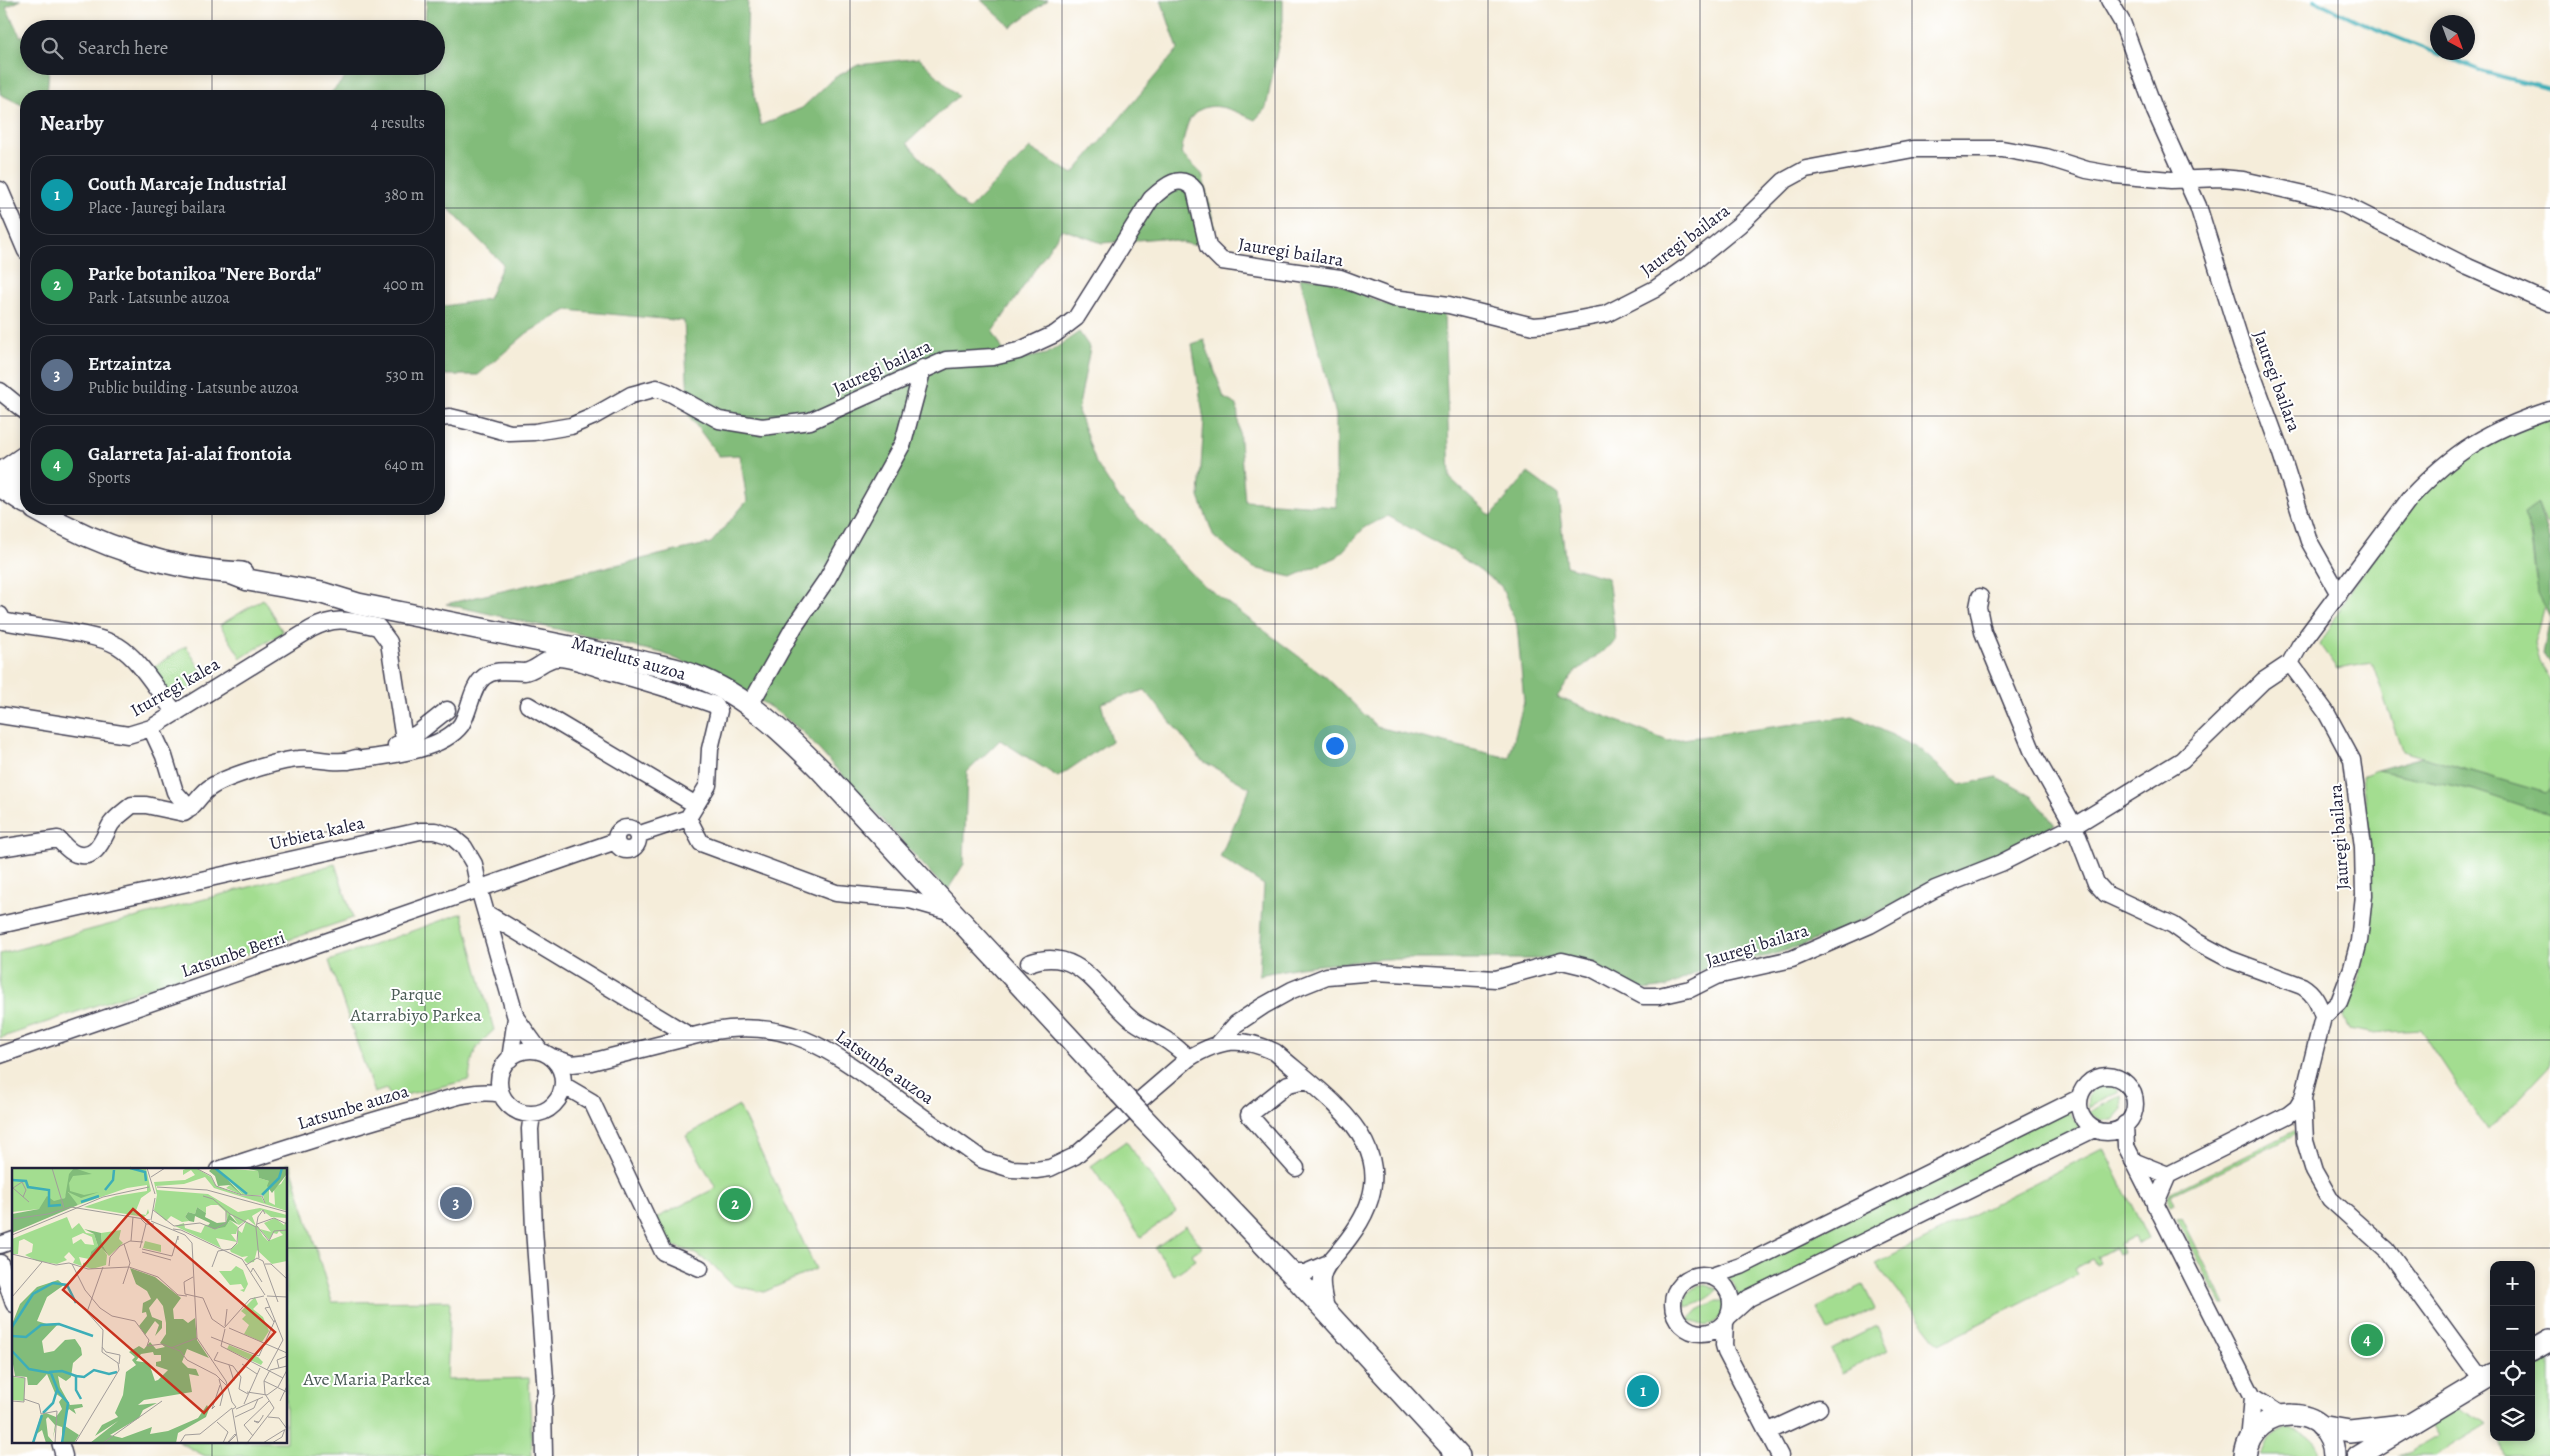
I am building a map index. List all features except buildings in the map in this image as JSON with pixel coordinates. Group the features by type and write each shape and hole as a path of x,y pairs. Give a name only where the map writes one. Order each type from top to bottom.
{"main road":[{"path":"1,483 20,462"},
{"path":"1,483 20,478"},
{"path":"1,483 20,498"},
{"path":"45,515 67,528 152,558 188,568 230,573 248,580 322,593 358,604 684,672 710,683 750,705 782,731 820,769 1144,1120 1291,1272 1459,1456"},
{"path":"2535,1349 2550,1340"},
{"path":"2358,1456 2490,1377"},
{"path":"2246,1452 2257,1429 2268,1420 2281,1415 2302,1416 2320,1426 2350,1431 2414,1423"},
{"path":"2320,1426 2329,1437 2334,1456"}],"street":[{"name":"Jauregi bailara","path":"2108,0 2122,22 2155,111 2209,236 2242,346 2278,444 2309,541 2339,594"},
{"name":"Jauregi bailara","path":"445,417 471,422 510,434 535,432 571,426 592,418 631,395 657,388 670,393 718,420 762,427 810,422 923,368 946,360 992,357 1018,351 1055,334 1076,318 1152,199 1168,184 1180,181 1189,183 1195,190 1208,247 1222,261 1340,278 1393,298 1449,306 1533,326 1606,314 1631,303 1696,260 1739,225 1784,181 1806,169 1913,149 2002,150 2046,157 2087,170 2115,175 2171,180 2243,180 2277,186 2345,205 2468,267 2550,303"},
{"path":"0,190 20,237"},
{"path":"750,705 794,627 826,580 902,443 923,368"},
{"path":"0,391 20,407"},
{"name":"Jauregi bailara","path":"1219,1042 1236,1024 1263,1006 1292,990 1327,976 1376,972 1496,979 1562,961 1591,968 1643,996 1659,996 1690,989 1716,976 1792,959 1870,925 1935,890 2001,863 2074,826 2182,760 2263,681 2290,663 2410,498 2429,478 2474,442 2497,430 2550,410"},
{"path":"1980,597 1978,607 1984,632 2034,755 2074,826 2096,883 2106,894 2174,926 2197,942 2229,959 2302,986 2310,991 2320,1007 2323,1017"},
{"path":"0,615 3,621 94,638 119,647 138,665 176,713"},
{"name":"Iturregi kalea","path":"0,715 128,735 154,732 176,713 327,621 338,619 378,627 389,642 404,740"},
{"name":"Marieluts auzoa","path":"348,761 405,752 436,743 448,737 461,724 479,682 484,676 502,671 532,670 549,659 559,658 654,683 715,705 719,710 710,749 708,785 692,812"},
{"name":"Jauregi bailara","path":"2290,663 2326,712 2352,760 2363,847 2364,894 2359,941 2352,968 2339,1002 2323,1017 2303,1098 2299,1124"},
{"path":"528,705 692,812 701,843 836,894 910,900 954,912"},
{"path":"0,848 58,838 76,854 88,855 101,846 112,823 132,805 146,805 174,813 184,813 209,788 226,779 300,758 339,763 348,761 418,733 447,710"},
{"path":"154,732 168,767 175,792 190,809"},
{"path":"479,889 616,841 617,834 622,829 632,830 637,835 692,812"},
{"name":"Urbieta kalea","path":"0,925 420,830 442,832 464,847 474,864 479,889 516,1018 546,1054"},
{"name":"Latsunbe Berri","path":"0,1055 479,889"},
{"path":"486,913 690,1036"},
{"path":"1028,963 1042,958 1060,958 1074,963 1132,1021 1163,1037 1189,1058"},
{"name":"Urbieta kalea","path":"510,1059 516,1018"},
{"name":"Latsunbe auzoa","path":"546,1054 572,1064 591,1062 690,1036 742,1028 762,1028 796,1036 832,1051 983,1160 1011,1169 1050,1168 1074,1156 1189,1058 1219,1042"},
{"path":"1219,1042 1240,1041 1262,1046 1275,1052 1355,1125 1366,1142 1373,1162 1374,1182 1372,1200 1364,1218 1326,1264 1321,1282 1327,1312"},
{"path":"523,1051 546,1054 563,1075 560,1096 554,1105 545,1112 532,1115 514,1109 501,1094 500,1072 510,1059 523,1051"},
{"path":"1275,1052 1281,1075 1276,1091"},
{"path":"1712,1276 1742,1266 2079,1098 2088,1083 2096,1078 2116,1077 2125,1082 2132,1092 2135,1102 2134,1113 2126,1124 2120,1128 2101,1130 1748,1298 1727,1319 1717,1329 1702,1332 1690,1330 1682,1325 1676,1316 1674,1298 1683,1282 1691,1276 1701,1274 1712,1276 1721,1281 1729,1291 1732,1302 1727,1319 1724,1345"},
{"path":"1296,1168 1250,1115 1276,1091 1288,1084 1307,1080"},
{"path":"563,1085 592,1102 663,1252 700,1268"},
{"name":"Latsunbe auzoa","path":"224,1168 370,1121 452,1098 478,1092 501,1094"},
{"path":"2079,1098 2081,1116 2125,1143"},
{"path":"532,1115 530,1129 534,1229 546,1394 543,1405 544,1456"},
{"path":"2126,1124 2125,1143 2133,1161 2252,1396 2281,1415"},
{"path":"2133,1161 2168,1175 2299,1124 2314,1171 2330,1199 2387,1250 2476,1372 2490,1376"},
{"path":"2155,1204 2168,1175"},
{"path":"0,1245 12,1241"},
{"path":"0,1264 12,1298"},
{"path":"1291,1272 1305,1273 1326,1264"},
{"path":"1702,1332 1724,1345 1780,1456"},
{"path":"2246,1452 2252,1396"},
{"path":"1768,1432 1819,1408"}],"green space":[{"path":"0,0 21,0 6,7 20,36 20,75 48,75 47,90 20,90 20,104 0,94"},
{"path":"427,0 748,0 746,59 761,125 802,108 834,78 858,65 919,58 958,96 907,143 968,210 1030,148 1073,174 1178,49 1161,0 1283,0 1283,21 1266,108 1255,120 1230,109 1212,106 1204,108 1190,119 1184,136 1181,154 1202,174 1215,229 1193,245 1161,238 1102,243 1062,229 993,332 1009,361 1047,354 1079,332 1090,348 1078,411 1096,463 1119,498 1201,583 1326,677 1377,727 1509,758 1524,701 1517,625 1501,586 1454,552 1388,516 1365,527 1337,557 1292,577 1254,568 1214,537 1199,497 1204,421 1192,344 1204,340 1224,398 1237,405 1245,501 1336,507 1336,415 1300,277 1327,279 1385,304 1444,313 1450,478 1491,516 1528,473 1558,495 1566,566 1608,578 1616,641 1574,673 1557,697 1668,741 1853,716 1917,747 1960,785 1997,777 2033,797 2055,825 1860,921 1803,945 1769,956 1715,964 1667,987 1644,990 1561,959 1382,959 1299,967 1259,975 1264,885 1220,857 1250,788 1201,760 1145,690 1101,703 1111,741 1058,777 1000,740 967,772 964,864 947,891 802,731 773,709 725,679 662,653 446,604 711,543 747,501 740,455 719,456 689,416 684,321 567,310 527,333 478,375 445,375 445,306 488,299 503,264 445,205 445,90 334,90 348,75 445,75 445,20 425,20"},
{"path":"981,0 1048,0 1011,27"},
{"path":"2546,418 2550,420 2550,522 2546,524 2538,504 2524,514 2531,538 2537,584 2544,606 2534,644 2539,662 2550,680 2550,789 2546,793 2402,751 2372,663 2337,669 2320,645 2354,584 2406,513 2438,476 2470,452 2515,429"},
{"path":"2538,504 2550,543 2550,618 2538,594 2531,532 2524,514"},
{"path":"263,599 283,632 241,658 220,625"},
{"path":"2550,618 2550,664 2543,654"},
{"path":"186,646 206,678 172,701 151,669"},
{"path":"2422,757 2546,793 2550,789 2550,815 2475,790 2377,770"},
{"path":"2377,770 2475,790 2550,815 2550,1065 2488,1131 2421,1030 2371,1033 2349,1029 2343,1017 2358,982 2368,922 2371,853 2362,776"},
{"path":"335,864 353,918 0,1038 0,954"},
{"name":"Parque Atarrabiyo Parkea","path":"462,913 494,1030 475,1052 471,1063 469,1080 392,1098 386,1089 374,1093 329,961"},
{"path":"2106,1083 2112,1083 2120,1091 2088,1108 2088,1097 2093,1089"},
{"path":"2122,1095 2123,1109 2113,1120 2100,1120 2089,1112"},
{"path":"739,1106 816,1269 764,1292 732,1285 713,1265 692,1252 674,1246 663,1248 657,1237 663,1231 654,1219 716,1188 686,1136"},
{"path":"2069,1107 2071,1115 2080,1128 1739,1299 1734,1285 1727,1278"},
{"path":"2294,1131 2297,1134 2171,1195 2175,1204 2171,1206 2168,1197 2170,1193"},
{"path":"1126,1141 1176,1212 1141,1237 1091,1166"},
{"path":"2103,1148 2148,1238 2138,1244 2135,1237 2119,1245 2122,1252 2117,1254 2114,1248 2097,1257 2100,1263 2096,1265 2092,1259 2075,1268 2078,1274 1939,1344 1876,1264"},
{"name":"Ave Maria Parkea","path":"290,1163 332,1302 450,1301 447,1380 529,1378 532,1456 205,1456 183,1444 288,1444 288,1168 274,1168"},
{"path":"2182,1218 2225,1305 2222,1305 2177,1219"},
{"path":"1186,1226 1202,1247 1192,1254 1196,1260 1174,1275 1155,1248"},
{"path":"1706,1285 1718,1289 1703,1301 1685,1307 1686,1298 1690,1291"},
{"path":"1863,1285 1875,1309 1828,1331 1817,1308"},
{"path":"1716,1301 1725,1301 1725,1306 1720,1317 1714,1322 1706,1326 1689,1320 1698,1310"},
{"path":"1877,1326 1888,1350 1842,1373 1831,1349"},
{"path":"2550,1352 2550,1456 2504,1456 2499,1441 2535,1441 2535,1361"},
{"path":"2459,1407 2488,1424 2435,1456 2398,1456 2411,1452 2439,1436 2432,1424"},
{"path":"2286,1429 2298,1431 2309,1436 2316,1444 2320,1456 2261,1456 2268,1440"}],"waterway":[{"path":"2314,0 2373,28 2484,72 2550,89"}],"place":[{"name":"Ertzaintza","path":"456,1203"},
{"name":"Parke botanikoa \"Nere Borda\"","path":"735,1204"},
{"name":"Galarreta Jai-alai frontoia","path":"2367,1340"},
{"name":"Couth Marcaje Industrial","path":"1643,1391"}]}
